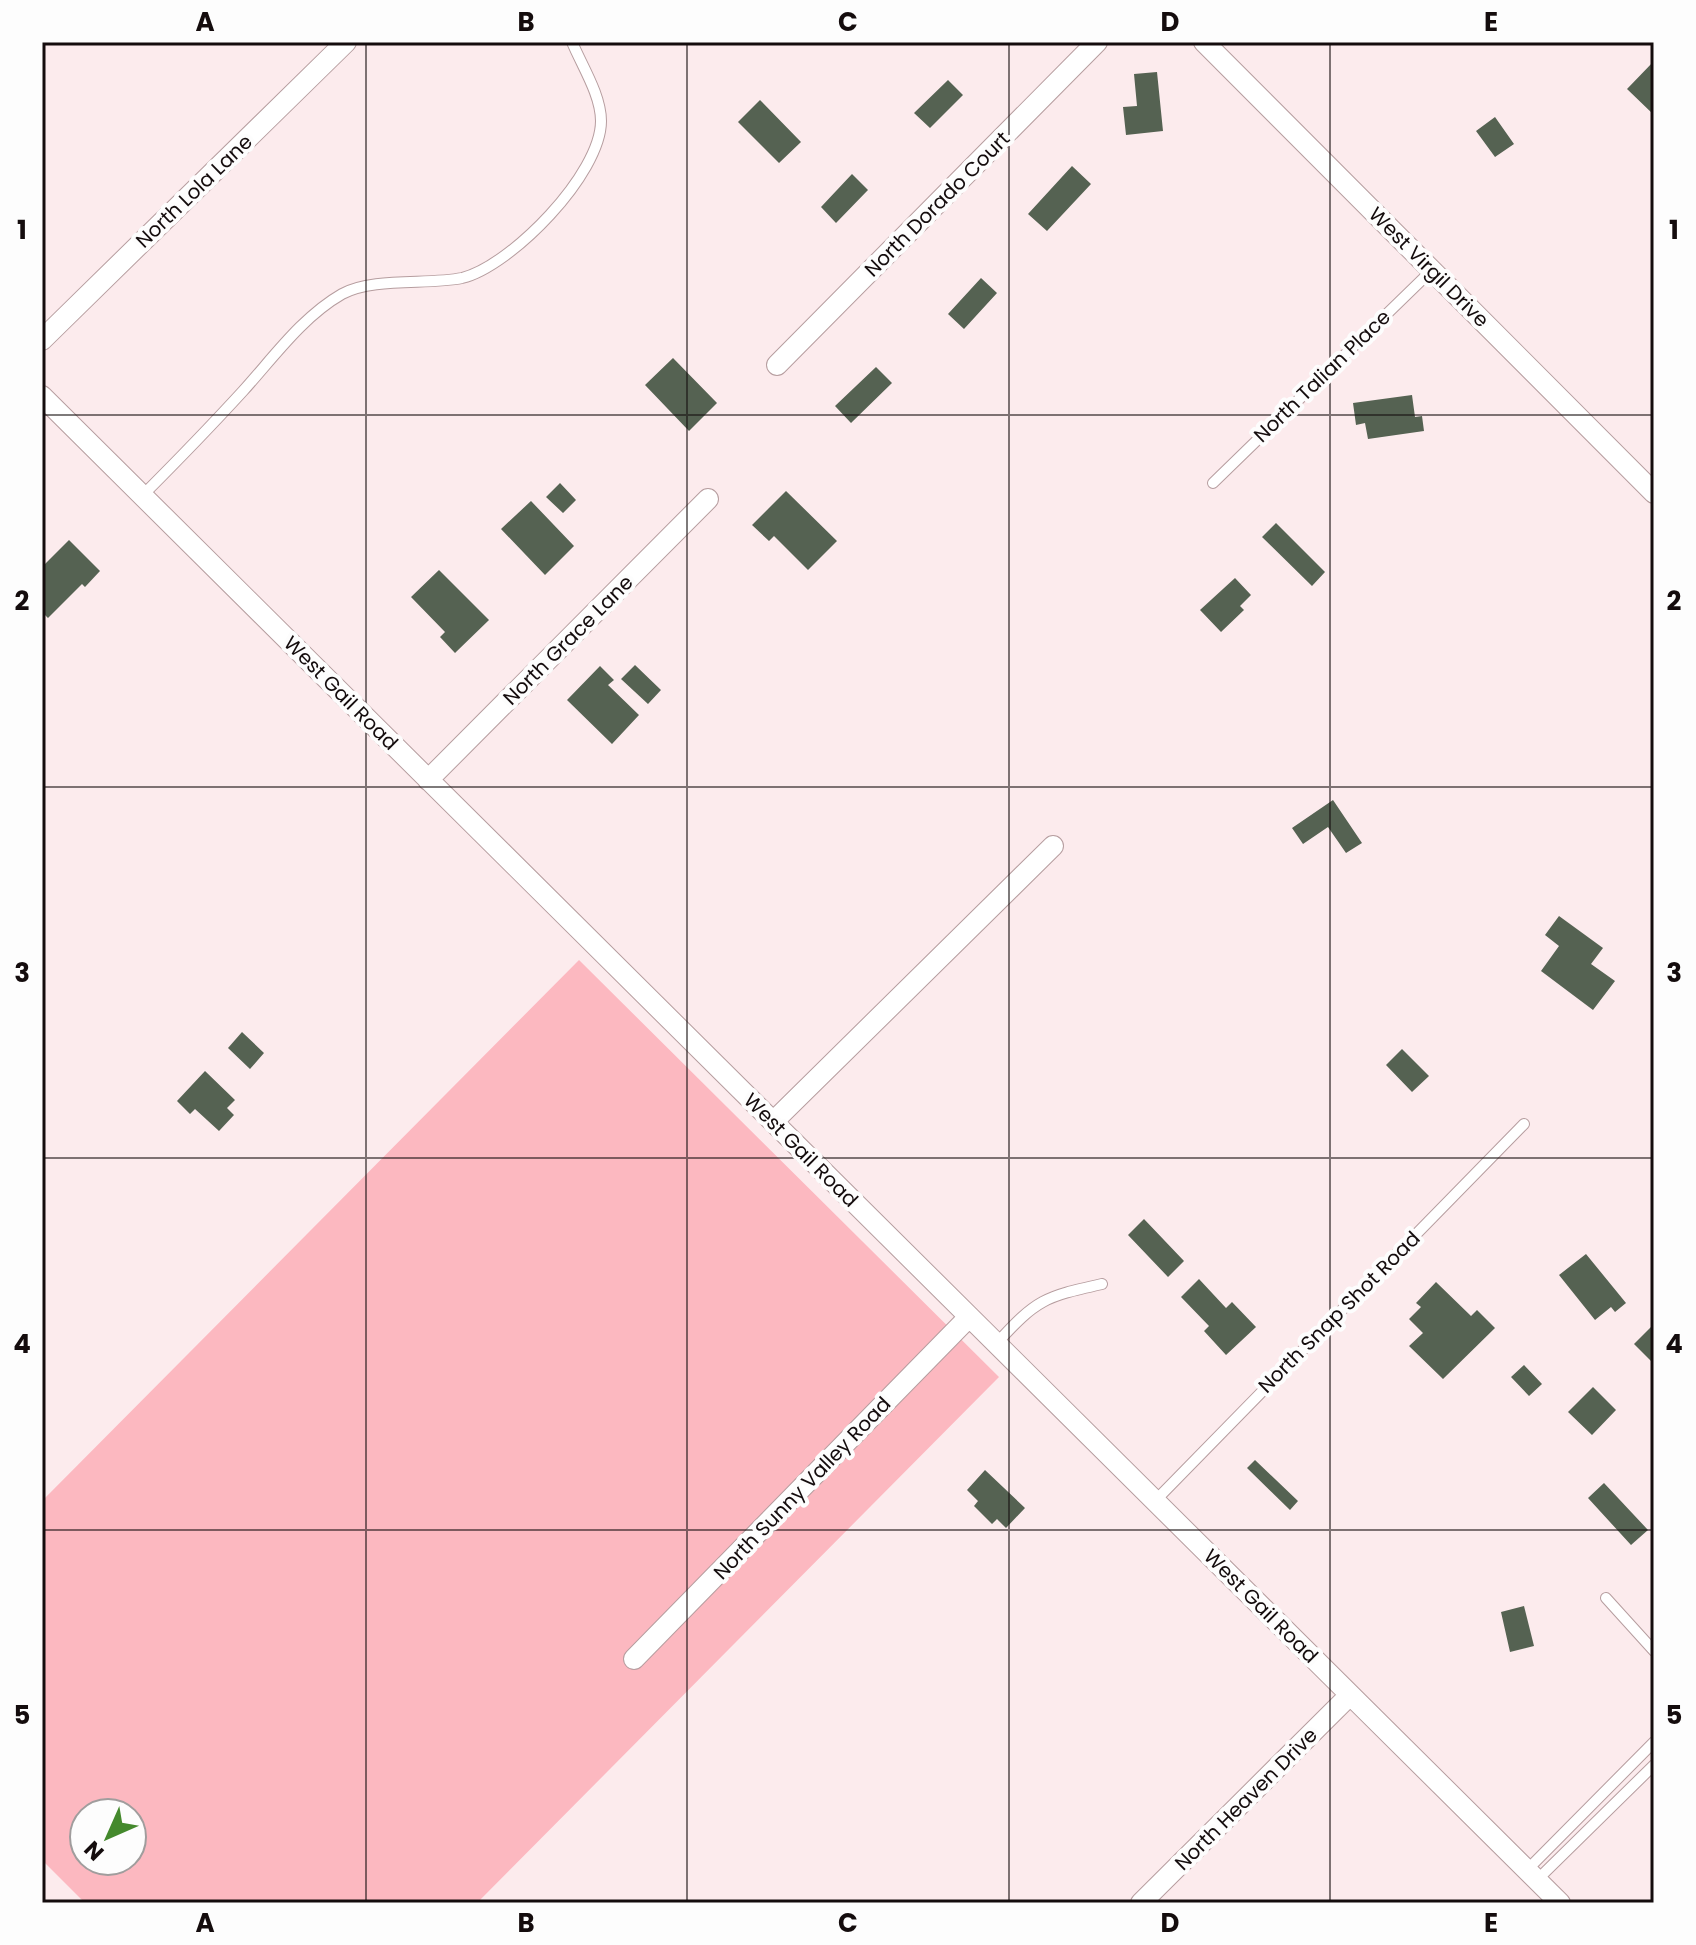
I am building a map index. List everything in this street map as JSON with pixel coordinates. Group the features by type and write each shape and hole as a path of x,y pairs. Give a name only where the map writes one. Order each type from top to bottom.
{"street":[{"name":"North Lola Lane","path":"42,340 346,42"},
{"name":"North Dorado Court","path":"777,365 1097,42"},
{"name":"West Virgil Drive","path":"1204,42 1654,493"},
{"name":"West Gail Road","path":"42,396 1560,1903"},
{"name":"North Grace Lane","path":"428,780 708,499"},
{"path":"773,1122 1053,846"},
{"name":"North Sunny Valley Road","path":"634,1659 969,1317"},
{"name":"North Heaven Drive","path":"1141,1903 1350,1695"}],"lane":[{"path":"142,496 296,331 344,293 398,282 463,277 511,252 563,202 589,161 602,122 594,90 572,42"},
{"name":"North Talian Place","path":"1213,483 1432,270"},
{"name":"North Snap Shot Road","path":"1155,1501 1524,1124"},
{"path":"996,1344 1022,1316 1047,1296 1102,1284"},
{"path":"1606,1598 1654,1651"},
{"path":"1532,1875 1654,1742"},
{"path":"1532,1875 1654,1765"}],"shaded area":[{"path":"579,960 999,1377 477,1903 85,1903 42,1860 42,1501"}],"building":[{"path":"1654,61 1654,115 1627,89"},
{"path":"1157,72 1163,131 1126,135 1123,107 1137,106 1134,74"},
{"path":"948,80 963,95 930,128 914,113"},
{"path":"760,100 801,142 779,163 738,122"},
{"path":"1495,117 1514,144 1495,157 1476,131"},
{"path":"1072,166 1091,184 1047,231 1028,214"},
{"path":"852,174 868,190 836,223 821,207"},
{"path":"981,278 997,293 964,329 948,314"},
{"path":"673,358 717,403 689,431 645,385"},
{"path":"876,367 892,383 851,423 835,406"},
{"path":"1412,395 1415,417 1422,416 1424,431 1368,439 1365,423 1356,425 1353,403"},
{"path":"560,483 576,500 563,513 546,497"},
{"path":"786,491 837,541 808,570 774,536 769,541 752,525"},
{"path":"531,501 574,546 545,575 501,529"},
{"path":"1276,523 1325,572 1312,586 1262,537"},
{"path":"69,540 100,571 85,587 82,584 48,618 42,612 42,567"},
{"path":"439,570 489,620 455,653 440,637 445,632 411,597"},
{"path":"1235,578 1251,595 1240,606 1244,610 1221,632 1200,610"},
{"path":"635,665 661,690 648,704 621,679"},
{"path":"600,666 614,680 608,685 639,715 612,744 567,700"},
{"path":"1333,800 1362,843 1346,853 1328,827 1303,844 1292,828"},
{"path":"1559,916 1603,948 1591,964 1615,981 1593,1010 1541,971 1559,946 1545,935"},
{"path":"242,1032 264,1053 250,1069 228,1048"},
{"path":"1402,1049 1429,1076 1412,1092 1386,1065"},
{"path":"205,1071 235,1100 227,1108 234,1115 219,1131 195,1109 190,1114 177,1101"},
{"path":"1144,1219 1184,1261 1168,1277 1128,1235"},
{"path":"1586,1254 1626,1303 1615,1312 1611,1307 1595,1320 1559,1275"},
{"path":"1199,1279 1226,1308 1232,1302 1256,1327 1226,1355 1204,1331 1209,1326 1181,1297"},
{"path":"1436,1282 1471,1316 1477,1310 1495,1328 1443,1379 1409,1346 1423,1333 1409,1319 1421,1307 1416,1303"},
{"path":"1654,1324 1654,1364 1634,1344"},
{"path":"1524,1365 1542,1384 1529,1396 1511,1377"},
{"path":"1593,1387 1616,1410 1592,1435 1568,1412"},
{"path":"1255,1460 1298,1501 1290,1510 1247,1468"},
{"path":"985,1470 1025,1508 1006,1528 997,1519 992,1524 974,1506 978,1501 967,1490"},
{"path":"1604,1483 1648,1530 1631,1545 1588,1498"},
{"path":"1524,1606 1534,1646 1510,1652 1501,1612"}]}
